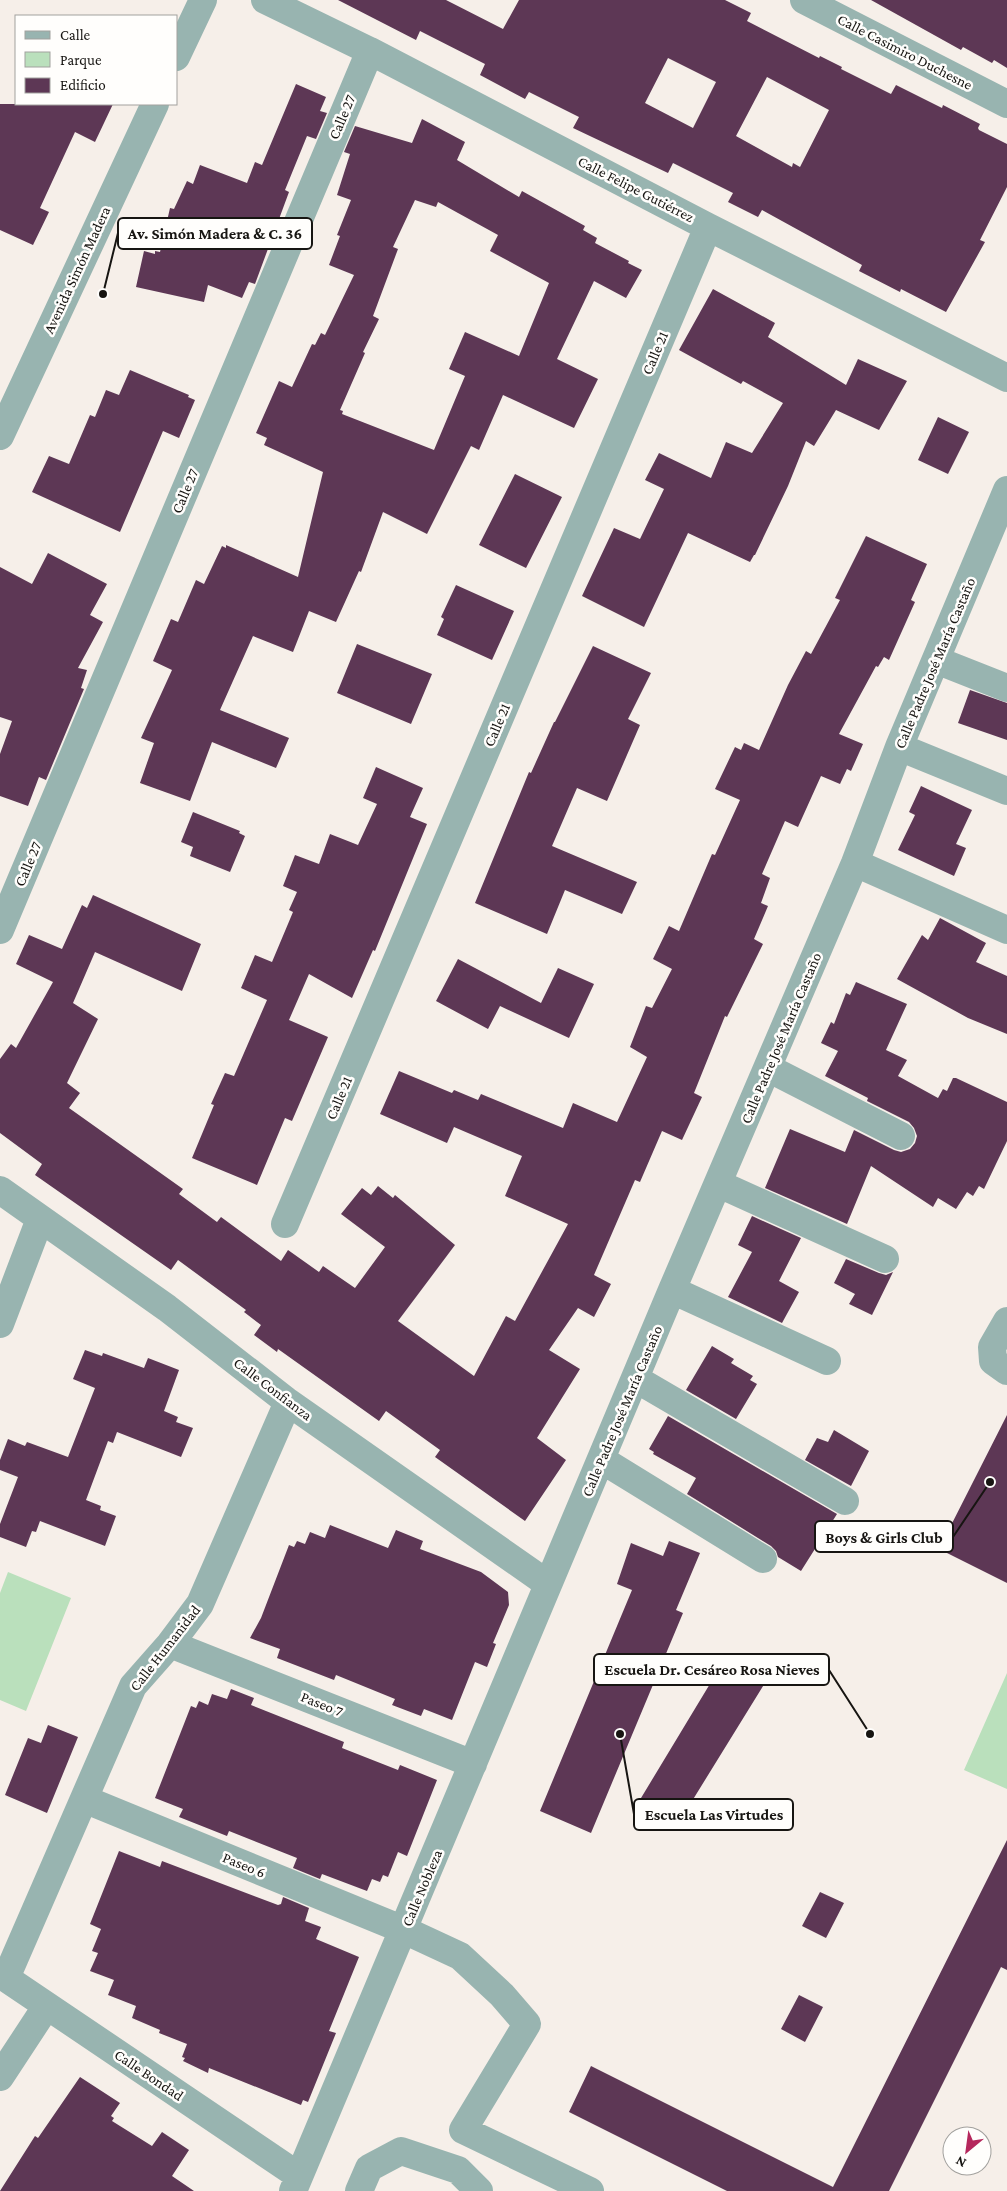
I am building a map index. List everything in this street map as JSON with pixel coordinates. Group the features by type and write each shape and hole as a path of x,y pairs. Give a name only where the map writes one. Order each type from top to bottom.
{"street":[{"path":"178,53 202,0"},
{"name":"Calle Felipe Gutiérrez","path":"264,0 370,51 708,227 1007,378"},
{"name":"Calle Casimiro Duchesne","path":"804,0 1007,104"},
{"name":"Calle 27","path":"0,930 370,51"},
{"name":"Avenida Simón Madera","path":"0,436 154,105"},
{"name":"Calle 21","path":"285,1224 708,227"},
{"name":"Calle Padre José María Castaño","path":"548,1584 768,1068 1007,490"},
{"path":"936,660 1007,688"},
{"path":"900,748 1007,791"},
{"path":"854,863 1007,930"},
{"path":"768,1068 901,1136"},
{"path":"719,1184 885,1259"},
{"name":"Calle Confianza","path":"0,1190 167,1308 288,1402 548,1584"},
{"path":"0,1324 40,1219"},
{"path":"672,1290 827,1361"},
{"path":"1007,1321 992,1347 994,1361 1007,1370"},
{"path":"636,1379 845,1501"},
{"name":"Calle Humanidad","path":"3,1976 84,1799 133,1686 170,1644 200,1604 288,1402"},
{"path":"602,1460 763,1559"},
{"name":"Calle Nobleza","path":"296,2184 548,1584"},
{"name":"Paseo 7","path":"170,1644 473,1764"},
{"name":"Paseo 6","path":"84,1799 404,1930 460,1956 502,1995 527,2024 463,2130 590,2191"},
{"name":"Calle Bondad","path":"3,1976 296,2184"},
{"path":"0,2077 46,2007"},
{"path":"359,2191 369,2168 401,2151 458,2170 479,2191"}],"green space":[{"path":"8,1572 71,1598 26,1711 0,1700 0,1593"},
{"path":"1007,1673 1007,1789 964,1770"}],"building":[{"path":"338,0 446,0 503,29 519,0 725,0 751,13 747,21 819,58 820,56 842,67 841,69 891,94 896,85 942,108 943,105 980,124 979,130 1007,144 1007,187 980,240 985,242 946,312 901,289 900,292 859,271 862,265 762,210 758,217 728,202 733,193 673,163 668,173 573,128 579,117 529,92 525,99 480,75 485,64 420,31 416,40","holes":["668,58 716,82 693,128 645,103","767,77 829,110 800,167 793,163 792,167 736,136"]},
{"path":"871,0 1007,0 1007,68 994,60 992,63 963,47 961,50"},
{"path":"296,84 326,97 320,111 327,113 316,139 307,136 285,190 289,192 255,284 249,282 242,298 208,285 204,302 136,287 144,251 155,254 155,251 160,252 170,208 174,209 187,181 193,184 200,165 247,183 255,162 262,165"},
{"path":"0,104 113,105 95,142 75,132 40,208 49,212 33,245 0,230"},
{"path":"422,119 465,142 457,160 519,197 522,191 585,226 583,230 597,238 595,243 642,270 626,298 594,281 557,359 598,379 574,428 503,395 479,450 471,446 427,534 383,512 361,572 359,571 336,622 309,611 293,652 253,636 220,710 289,738 276,768 212,742 190,801 140,783 154,743 141,738 172,670 153,661 171,619 178,622 196,580 204,584 222,546 226,548 226,545 298,577 323,472 264,445 267,438 256,433 279,381 292,387 312,344 315,345 321,333 325,335 354,275 329,265 340,236 337,235 351,200 337,195 350,154 344,152 355,126 412,143","holes":["415,200 436,207 438,202 498,235 490,251 549,283 519,356 465,332 449,369 465,376 434,450 342,414 343,411 340,410 365,353 363,352 379,319 373,316 398,249 393,247"]},
{"path":"713,289 775,323 768,337 846,385 858,359 907,381 879,430 836,410 814,446 806,441 788,486 750,562 688,533 644,627 582,596 614,528 640,539 664,489 645,480 659,453 711,478 726,442 752,453 783,403 743,381 741,384 679,350"},
{"path":"130,370 189,395 188,397 195,400 179,438 163,431 120,532 32,492 49,456 69,464 90,415 95,417 106,390 119,395"},
{"path":"938,417 969,432 948,474 918,460"},
{"path":"515,474 562,497 526,568 479,545"},
{"path":"866,536 927,564 911,600 915,602 889,660 884,657 878,667 876,666 839,734 863,744 851,771 847,769 840,784 821,776 798,827 785,821 762,874 770,878 761,903 768,906 754,939 763,944 727,1017 725,1016 694,1093 702,1097 682,1140 662,1131 640,1182 635,1180 594,1275 611,1284 594,1317 578,1308 549,1350 580,1369 537,1438 566,1460 525,1521 435,1457 440,1450 386,1411 379,1421 278,1349 277,1352 254,1335 261,1325 244,1312 246,1310 178,1260 171,1270 35,1175 42,1164 0,1133 0,1059 11,1044 16,1048 53,982 16,964 29,935 62,949 82,905 87,908 93,895 201,944 182,991 95,952 73,1003 98,1019 67,1083 80,1093 69,1108 183,1189 179,1194 217,1222 221,1217 281,1261 288,1250 319,1272 323,1266 355,1288 385,1247 341,1214 362,1188 371,1195 378,1186 393,1198 395,1195 455,1245 398,1321 474,1376 506,1316 515,1321 568,1224 505,1196 522,1156 454,1127 447,1143 380,1114 399,1071 452,1093 454,1090 478,1100 481,1094 563,1128 573,1103 617,1122 647,1057 630,1047 646,1006 652,1008 672,969 653,959 669,926 679,931 712,854 715,855 740,800 715,789 735,747 741,750 744,743 759,750 788,685 806,651 811,654 840,600 835,598"},
{"path":"48,553 107,584 90,615 103,622 78,668 87,670 81,688 84,689 46,780 39,777 28,806 0,796 0,754 12,721 0,717 0,567 32,584"},
{"path":"456,585 514,611 492,660 437,635 444,619 441,617"},
{"path":"357,644 432,674 411,724 337,693"},
{"path":"593,646 651,673 628,719 640,725 607,801 577,788 552,846 637,882 622,914 565,890 547,934 475,903 529,772 531,773 554,722"},
{"path":"970,690 1007,703 1007,740 958,723"},
{"path":"376,767 423,788 410,817 427,824 375,951 373,950 352,998 309,974 289,1020 328,1037 292,1121 285,1118 257,1185 192,1158 214,1105 211,1104 225,1073 234,1076 267,1000 241,988 255,955 272,962 293,912 289,910 297,892 283,886 295,855 319,864 330,834 358,845 377,804 363,798"},
{"path":"921,786 972,810 956,844 966,848 954,876 898,850 915,815 909,812"},
{"path":"193,812 240,831 239,833 245,836 230,872 190,856 193,847 181,842"},
{"path":"940,918 986,943 976,962 1007,976 1007,1034 968,1018 897,979 922,935 928,940"},
{"path":"458,959 541,1003 558,968 594,984 569,1038 500,1006 488,1029 436,1001"},
{"path":"856,982 907,1004 886,1050 907,1060 898,1076 938,1098 943,1089 947,1091 953,1078 956,1078 1007,1102 1007,1141 984,1189 979,1186 973,1196 967,1192 956,1209 938,1198 933,1207 871,1166 847,1224 765,1188 790,1129 845,1152 854,1130 901,1152 910,1149 915,1143 917,1136 909,1122 867,1101 868,1098 825,1076 838,1051 821,1043 831,1022 834,1024 846,993 850,995"},
{"path":"752,1216 801,1238 779,1281 799,1292 782,1323 728,1297 752,1252 738,1245"},
{"path":"846,1259 886,1275 893,1272 872,1315 849,1304 855,1294 834,1283"},
{"path":"712,1346 734,1359 731,1363 753,1376 750,1380 757,1384 736,1419 686,1390"},
{"path":"85,1350 102,1356 103,1353 144,1368 148,1358 179,1370 164,1411 178,1417 176,1422 193,1428 181,1457 117,1432 113,1443 108,1441 86,1500 101,1506 100,1510 116,1516 105,1546 40,1521 36,1532 32,1531 26,1547 0,1537 0,1524 18,1477 0,1470 0,1460 8,1439 25,1446 27,1442 68,1457 95,1388 73,1379"},
{"path":"1007,1415 1007,1583 939,1549"},
{"path":"668,1416 837,1514 801,1571 778,1557 776,1551 771,1546 687,1494 696,1478 653,1454 654,1452 649,1449"},
{"path":"834,1430 869,1451 851,1486 805,1460 817,1438 828,1442"},
{"path":"330,1525 388,1548 396,1530 423,1541 420,1549 481,1572 508,1592 509,1605 493,1643 496,1644 487,1667 475,1662 452,1720 424,1709 421,1716 392,1705 395,1699 336,1675 334,1680 277,1658 280,1649 250,1638 261,1618 289,1545 294,1547 297,1541 305,1544 310,1532 325,1538"},
{"path":"669,1541 700,1553 676,1610 683,1613 591,1833 540,1811 632,1590 617,1584 631,1543 663,1556"},
{"path":"728,1654 768,1678 676,1827 638,1803"},
{"path":"231,1689 254,1698 251,1705 344,1742 342,1748 398,1770 400,1765 437,1780 407,1856 398,1852 388,1877 383,1875 380,1882 372,1879 367,1891 322,1874 320,1879 293,1868 297,1858 229,1831 227,1836 179,1817 183,1809 155,1798 191,1706 196,1708 199,1701 208,1705 212,1694 227,1699"},
{"path":"48,1725 78,1737 47,1813 5,1795 28,1738 41,1743"},
{"path":"1007,1840 1007,1970 1001,1967 889,2191 727,2191 569,2112 591,2066 833,2187"},
{"path":"119,1851 160,1867 162,1861 278,1905 281,1904 283,1897 309,1908 305,1921 321,1927 316,1939 359,1957 329,2031 336,2033 308,2102 303,2100 301,2105 209,2068 208,2073 183,2061 185,2058 182,2057 187,2044 159,2033 160,2030 132,2018 136,2006 108,1995 114,1980 90,1971 98,1953 92,1951 101,1929 90,1924"},
{"path":"820,1892 844,1903 826,1938 802,1926"},
{"path":"799,1995 823,2007 805,2042 781,2029"},
{"path":"80,2077 120,2103 111,2116 114,2118 112,2121 152,2146 162,2132 189,2150 172,2176 194,2191 0,2191 35,2136 38,2138"}],"place":[{"name":"Av. Simón Madera & C. 36","path":"103,294"},
{"name":"Boys & Girls Club","path":"990,1482"},
{"name":"Escuela Las Virtudes","path":"620,1734"},
{"name":"Escuela Dr. Cesáreo Rosa Nieves","path":"870,1734"}]}
